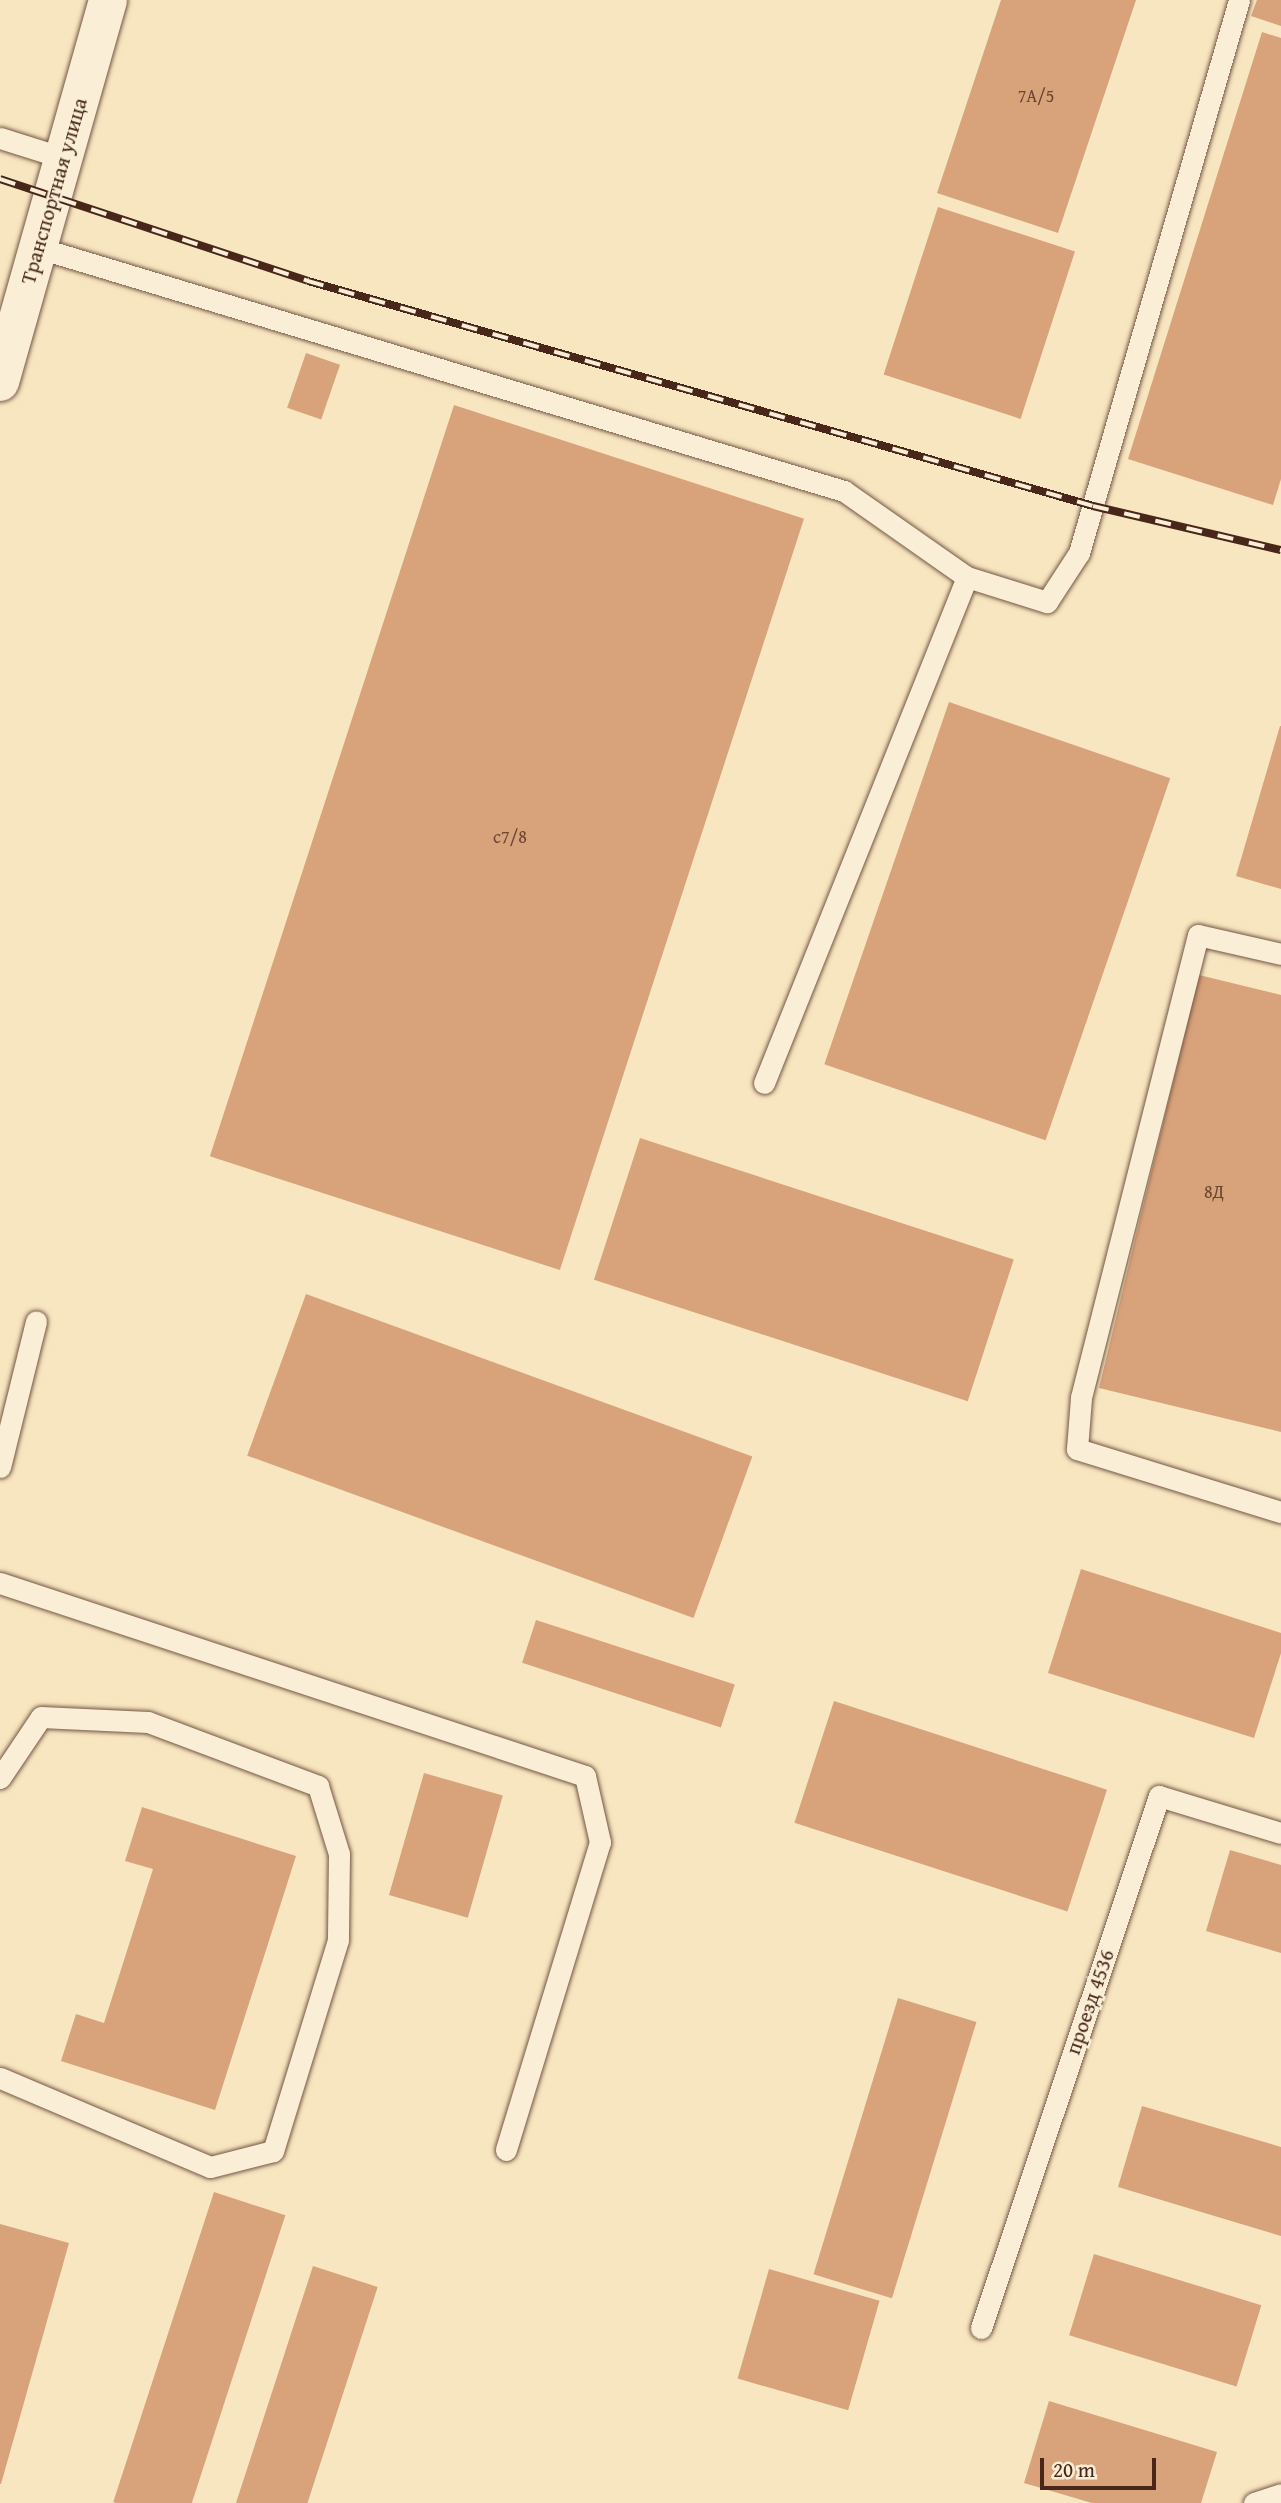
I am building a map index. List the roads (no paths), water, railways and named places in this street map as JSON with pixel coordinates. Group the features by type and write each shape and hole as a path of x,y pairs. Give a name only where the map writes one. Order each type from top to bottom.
{"street":[{"name":"Транспортная улица","path":"0,382 108,0"}],"lane":[{"path":"38,248 844,491 967,577 1047,602 1079,553 1239,0"},
{"path":"0,138 64,158"},
{"path":"764,1083 967,577"},
{"path":"1281,954 1198,935 1081,1398 1077,1450 1281,1512"},
{"path":"0,1467 36,1321"},
{"path":"0,1583 585,1776 600,1842 506,2150"},
{"path":"0,1778 41,1717 148,1722 317,1786 339,1854 338,1940 273,2151 210,2167 0,2078"},
{"name":"проезд 4536","path":"981,2328 1159,1796 1281,1833"},
{"path":"1254,2503 1281,2494"}],"railway":[{"path":"0,179 308,281 1093,506 1281,550"}]}
